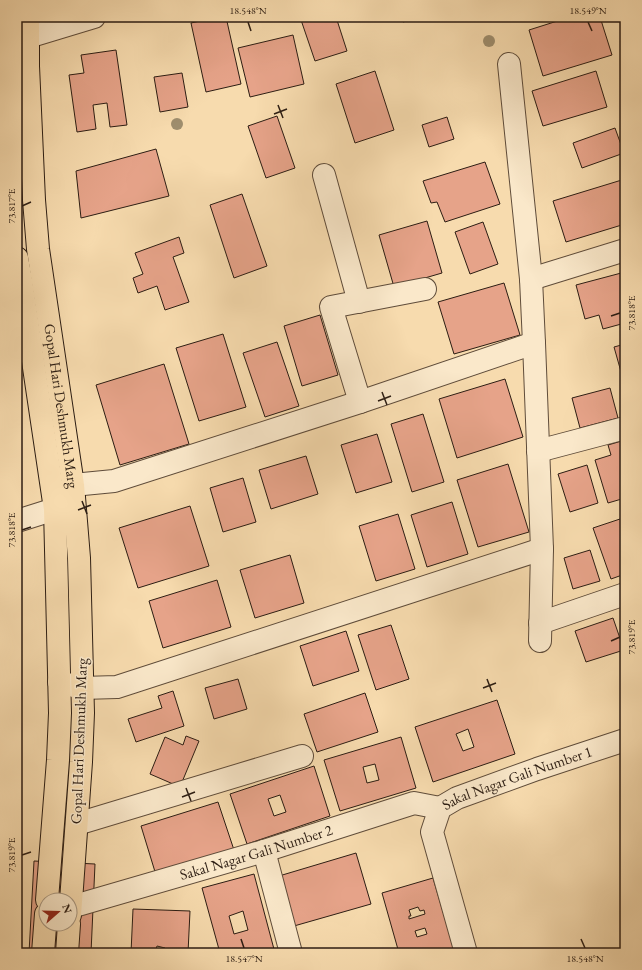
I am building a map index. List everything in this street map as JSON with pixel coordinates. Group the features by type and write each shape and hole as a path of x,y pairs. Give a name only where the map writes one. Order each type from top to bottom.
{"main road":[{"name":"Gopal Hari Deshmukh Marg","path":"28,27 33,192 38,249 27,279 55,509 60,712 58,760 48,892"},
{"name":"Gopal Hari Deshmukh Marg","path":"17,258 27,279 73,485 79,558 82,688 81,762 72,892"},
{"path":"43,953 45,932"},
{"name":"Gopal Hari Deshmukh Marg","path":"67,953 69,932"}],"street":[{"path":"28,27 94,17"},
{"path":"509,64 530,279 534,343 542,549 540,632 625,594"},
{"path":"324,175 359,302"},
{"path":"17,254 38,249"},
{"path":"530,279 625,250"},
{"path":"360,402 331,307 425,289"},
{"path":"73,485 114,481 360,402 534,343"},
{"path":"538,451 625,428"},
{"path":"17,521 55,509"},
{"path":"59,682 82,688 117,687 542,549"},
{"name":"Sakal Nagar Gali Number 1","path":"466,953 432,832 440,808 457,798 537,769 625,740"},
{"path":"76,824 302,756"},
{"name":"Sakal Nagar Gali Number 2","path":"78,912 414,803 440,808"},
{"path":"264,851 291,953"}],"building":[{"path":"218,17 226,17 241,84 206,92 191,23"},
{"path":"300,17 336,17 347,51 315,61"},
{"path":"402,17 422,17 403,22"},
{"path":"570,17 600,17 612,55 543,76 529,30"},
{"path":"293,35 304,84 250,97 238,48"},
{"path":"116,50 127,125 110,127 107,103 93,105 96,129 77,132 69,75 84,73 81,55"},
{"path":"375,71 394,130 355,143 336,84"},
{"path":"596,71 607,107 543,126 532,91"},
{"path":"182,73 188,107 160,112 154,77"},
{"path":"277,116 295,168 266,178 248,126"},
{"path":"447,117 454,139 429,147 422,125"},
{"path":"615,128 624,153 582,168 573,143"},
{"path":"156,149 169,196 81,218 76,171"},
{"path":"485,162 500,204 445,222 437,202 431,203 423,181"},
{"path":"625,179 625,224 566,242 553,201"},
{"path":"242,194 267,266 234,278 210,205"},
{"path":"427,221 442,273 394,287 379,235"},
{"path":"483,222 498,264 470,274 455,232"},
{"path":"179,237 184,253 173,257 189,302 165,310 157,286 138,293 133,278 143,274 135,253"},
{"path":"625,272 625,323 603,329 599,315 585,319 576,285"},
{"path":"504,283 520,335 454,354 438,302"},
{"path":"320,315 338,375 302,386 284,326"},
{"path":"223,334 246,407 199,421 176,348"},
{"path":"277,342 299,406 265,417 243,353"},
{"path":"625,344 625,386 614,347"},
{"path":"164,364 189,444 120,465 96,385"},
{"path":"505,379 523,437 457,458 439,399"},
{"path":"610,388 618,418 580,428 572,398"},
{"path":"423,414 444,482 412,492 391,424"},
{"path":"377,434 392,482 356,493 341,445"},
{"path":"625,440 625,498 608,503 595,460 611,455 608,445"},
{"path":"306,456 318,494 271,509 259,470"},
{"path":"508,464 529,532 478,547 457,480"},
{"path":"587,465 598,503 570,512 558,474"},
{"path":"243,478 256,522 223,532 210,488"},
{"path":"452,502 468,554 427,567 411,515"},
{"path":"190,506 209,566 138,588 119,528"},
{"path":"398,514 415,569 376,581 359,526"},
{"path":"623,518 625,524 625,574 611,579 593,528"},
{"path":"590,550 600,581 573,589 564,558"},
{"path":"290,555 304,603 255,618 240,570"},
{"path":"217,580 231,627 163,648 149,601"},
{"path":"613,618 624,650 586,662 575,631"},
{"path":"391,625 409,679 376,690 358,635"},
{"path":"346,631 359,671 313,686 300,646"},
{"path":"238,679 247,709 214,719 205,688"},
{"path":"173,691 184,726 136,742 128,719 162,708 158,696"},
{"path":"365,693 378,732 317,752 304,714"},
{"path":"497,700 515,754 433,782 415,727","holes":["468,729 474,747 463,751 456,734"]},
{"path":"186,736 199,741 180,787 150,774 165,737 183,745"},
{"path":"401,737 416,788 340,811 324,760","holes":["375,764 379,780 367,783 363,767"]},
{"path":"314,766 330,816 247,844 230,794","holes":["280,795 286,812 274,816 268,799"]},
{"path":"218,802 234,850 156,875 141,826"},
{"path":"356,853 371,904 294,926 279,876"},
{"path":"34,861 95,864 91,953 29,953"},
{"path":"254,874 275,953 220,953 202,888","holes":["243,911 248,930 234,934 229,916"]},
{"path":"433,878 454,949 440,953 399,953 382,893","holes":["418,907 420,911 424,910 425,914 409,919 409,916 411,916 409,910","425,928 427,934 417,937 415,931"]},
{"path":"133,909 190,911 188,953 164,953 165,948 157,946 155,953 131,953"}]}
